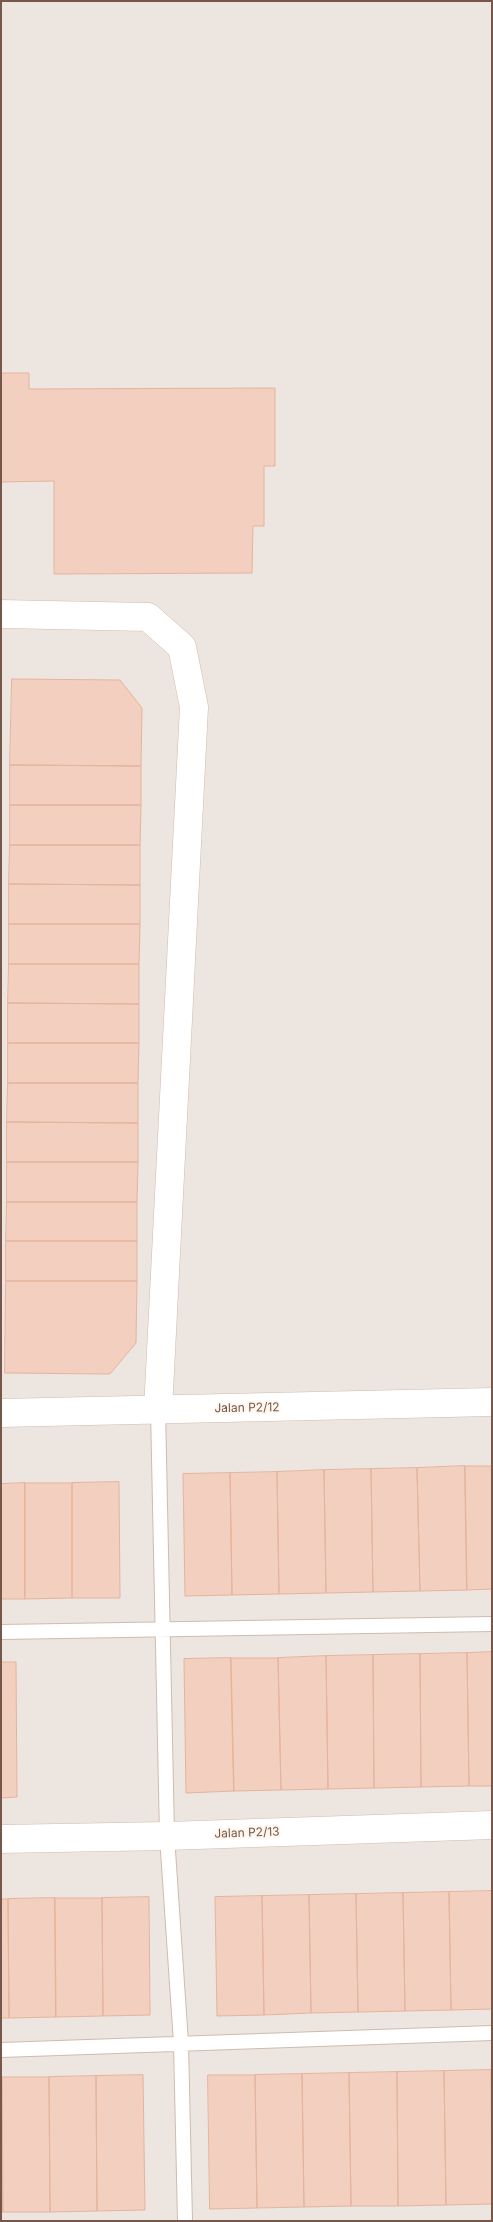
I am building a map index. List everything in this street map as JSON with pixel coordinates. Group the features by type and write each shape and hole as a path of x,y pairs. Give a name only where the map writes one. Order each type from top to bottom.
{"street":[{"path":"1,614 148,617 182,647 186,664 194,707 158,1410"},
{"name":"Jalan P2/12","path":"1,1413 492,1402"},
{"name":"Jalan P2/13","path":"1,1838 166,1836 492,1824"}],"lane":[{"path":"158,1410 166,1836 181,2042 185,2221"},
{"path":"1,1632 492,1624"},
{"path":"1,2050 181,2042 492,2033"}],"shaded area":[{"path":"1,1 492,1 492,2221 1,2221"}],"building":[{"path":"1,373 29,373 29,389 275,388 275,466 264,466 264,526 253,526 252,573 54,574 54,481 1,482"},
{"path":"12,679 120,680 142,708 141,766 10,765"},
{"path":"10,765 141,766 141,805 10,805"},
{"path":"10,805 141,805 140,845 10,845"},
{"path":"10,845 140,845 140,885 9,884"},
{"path":"9,884 140,885 140,924 9,924"},
{"path":"9,924 140,924 139,964 9,964"},
{"path":"9,964 139,964 139,1004 8,1003"},
{"path":"8,1003 139,1004 139,1043 8,1043"},
{"path":"8,1043 139,1043 138,1083 8,1083"},
{"path":"8,1083 138,1083 138,1123 7,1122"},
{"path":"7,1122 138,1123 138,1162 7,1162"},
{"path":"7,1162 138,1162 137,1202 7,1202"},
{"path":"7,1202 137,1202 137,1241 6,1241"},
{"path":"6,1241 137,1241 137,1281 6,1281"},
{"path":"6,1281 137,1281 136,1343 110,1374 5,1373"},
{"path":"465,1466 467,1590 420,1591 417,1468"},
{"path":"465,1466 492,1466 492,1589 467,1590"},
{"path":"417,1468 420,1591 373,1592 371,1469"},
{"path":"371,1469 373,1592 326,1593 324,1470"},
{"path":"324,1470 326,1593 279,1594 277,1472"},
{"path":"277,1472 279,1594 232,1595 230,1473"},
{"path":"230,1473 232,1595 185,1596 183,1474"},
{"path":"119,1482 120,1598 72,1598 72,1483"},
{"path":"25,1483 25,1599 1,1599 1,1484"},
{"path":"25,1483 72,1483 72,1598 25,1599"},
{"path":"492,1652 492,1786 469,1786 467,1653"},
{"path":"467,1653 469,1786 421,1787 420,1654"},
{"path":"420,1654 421,1787 374,1788 373,1655"},
{"path":"373,1655 374,1788 328,1789 326,1656"},
{"path":"326,1656 328,1789 281,1790 278,1658"},
{"path":"231,1658 234,1791 186,1793 184,1659"},
{"path":"231,1658 278,1658 281,1790 234,1791"},
{"path":"1,1662 16,1662 17,1797 1,1798"},
{"path":"492,1891 492,2009 451,2010 449,1892"},
{"path":"449,1892 451,2010 405,2011 403,1893"},
{"path":"403,1893 405,2011 358,2012 356,1894"},
{"path":"356,1894 358,2012 311,2013 309,1895"},
{"path":"309,1895 311,2013 264,2015 262,1896"},
{"path":"262,1896 264,2015 217,2016 215,1897"},
{"path":"149,1897 150,2015 103,2016 102,1898"},
{"path":"55,1898 56,2017 9,2018 8,1899"},
{"path":"55,1898 102,1898 103,2016 56,2017"},
{"path":"1,1899 8,1899 9,2018 1,2018"},
{"path":"491,2070 492,2204 446,2205 444,2071"},
{"path":"444,2071 446,2205 398,2206 397,2072"},
{"path":"397,2072 398,2206 351,2206 349,2073"},
{"path":"349,2073 351,2206 304,2207 302,2074"},
{"path":"302,2074 304,2207 257,2208 255,2075"},
{"path":"143,2075 145,2210 97,2211 96,2076"},
{"path":"208,2075 255,2075 257,2208 210,2209"},
{"path":"96,2076 97,2211 50,2212 49,2077"},
{"path":"1,2077 3,2212 1,2212"},
{"path":"2,2077 49,2077 50,2212 3,2212"}]}
